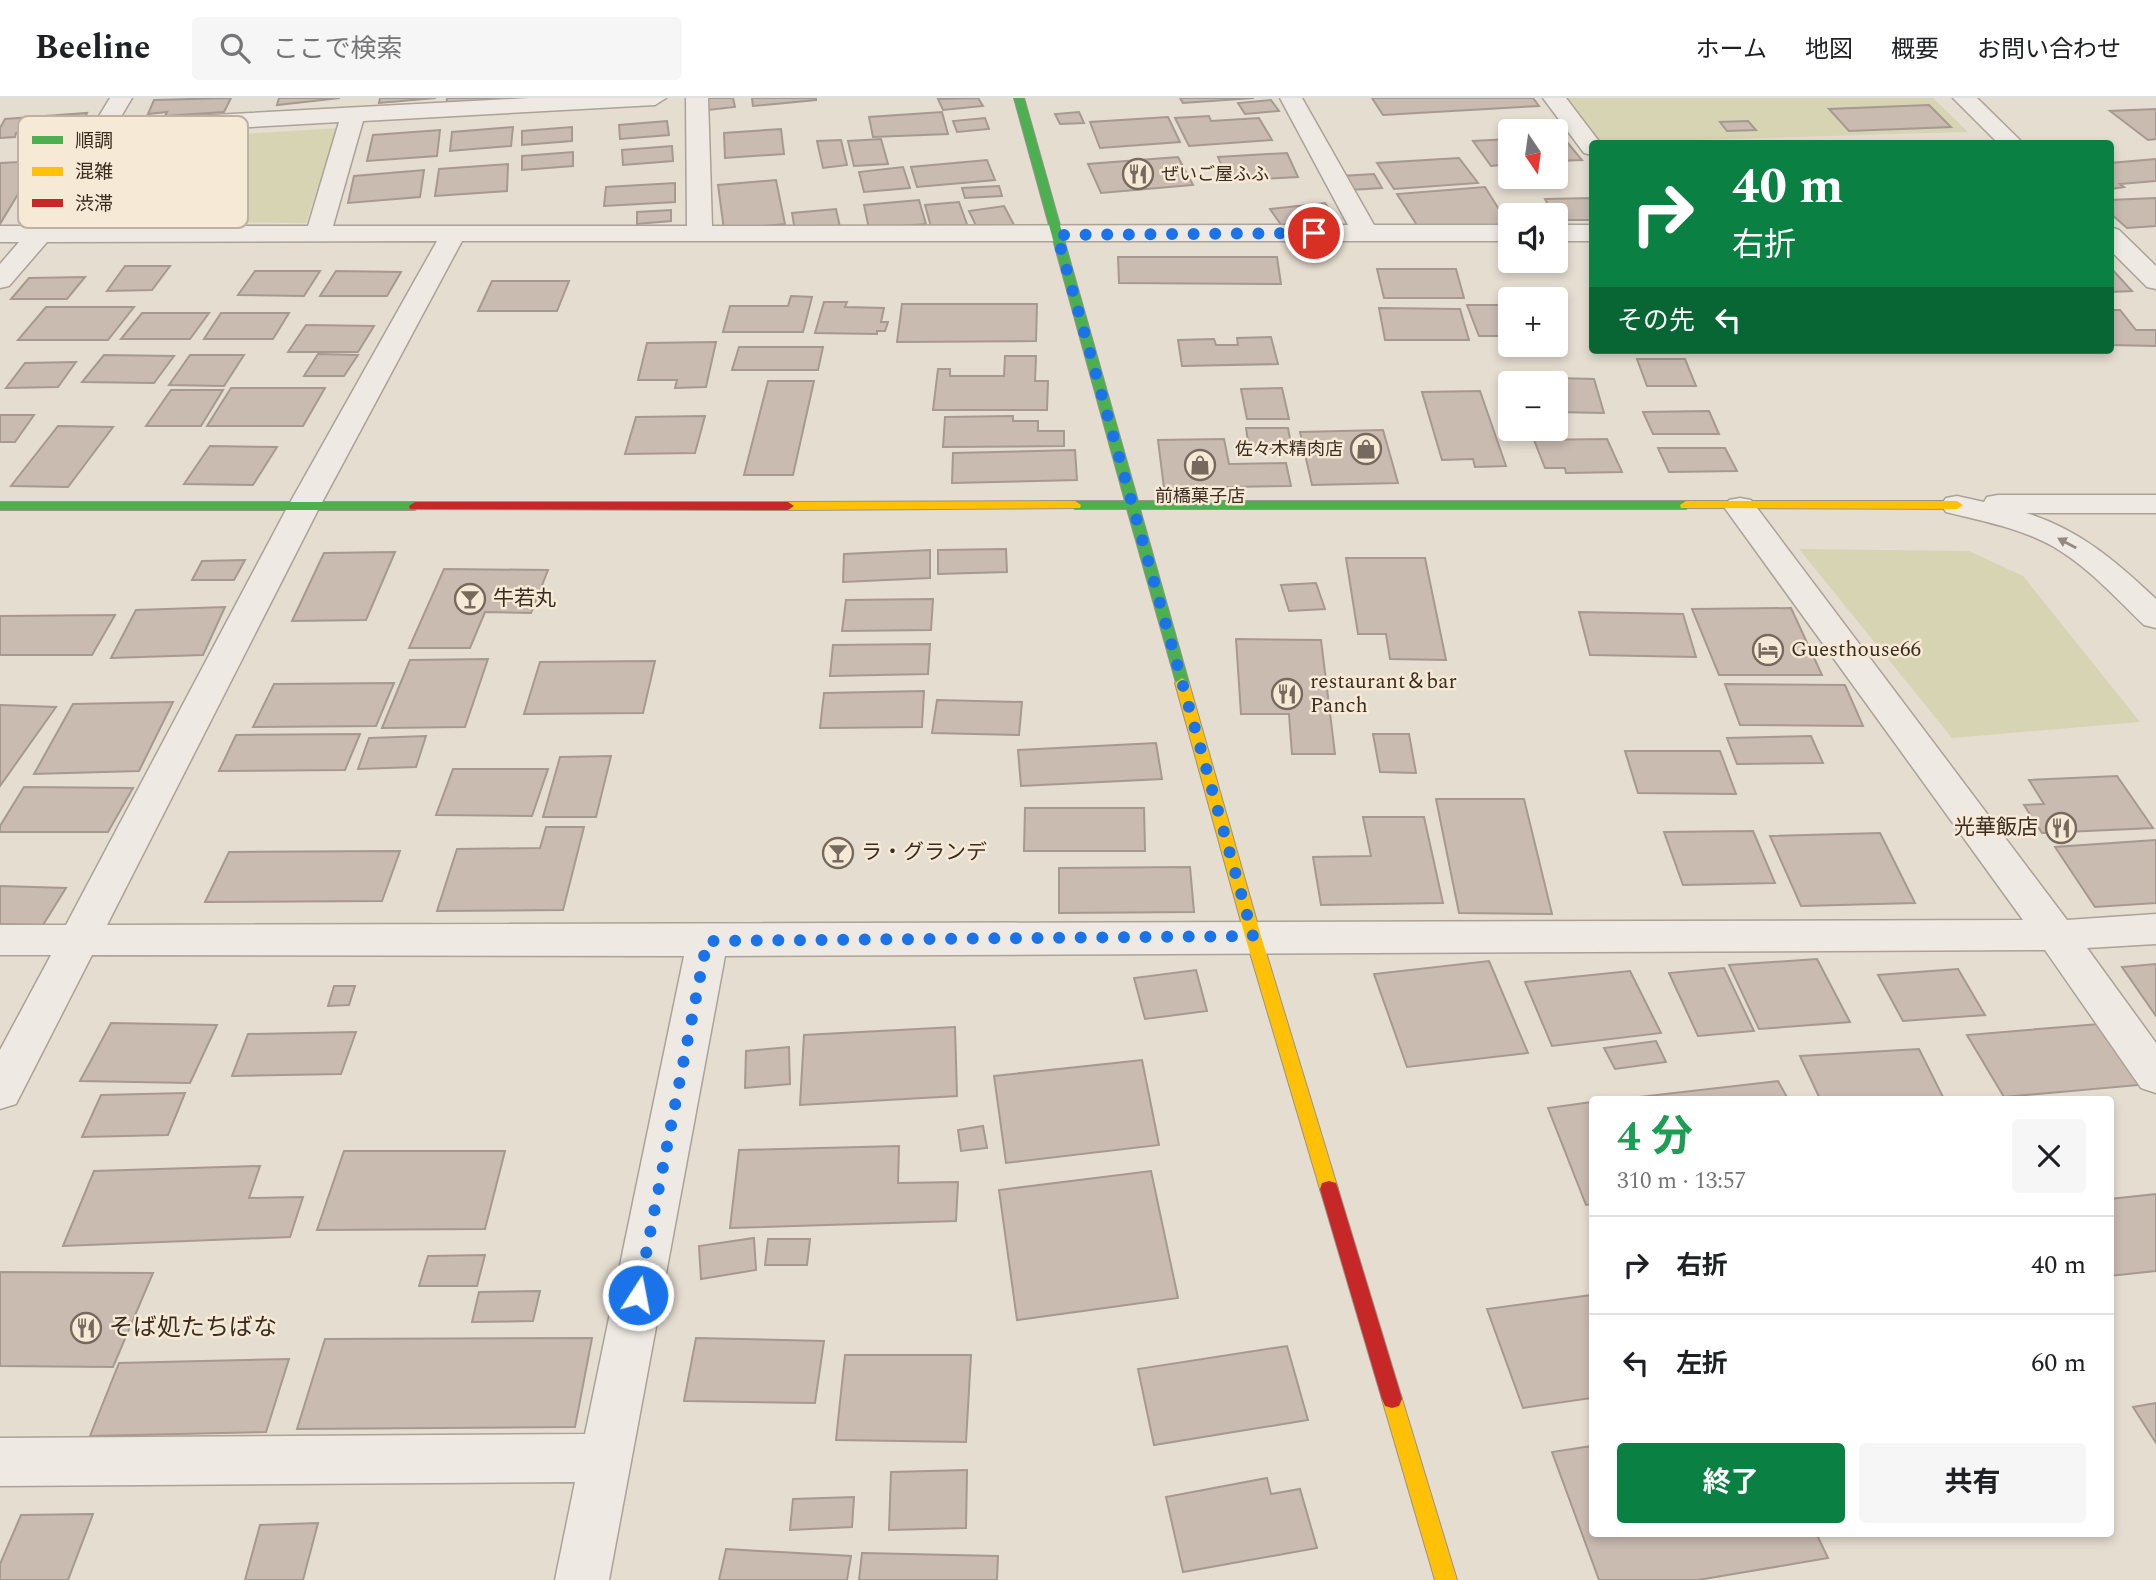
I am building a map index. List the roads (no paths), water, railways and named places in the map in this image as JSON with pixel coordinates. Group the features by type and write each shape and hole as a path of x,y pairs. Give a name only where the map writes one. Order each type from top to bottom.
{"street":[{"path":"110,116 121,98"},
{"path":"248,120 655,98"},
{"path":"697,98 700,234"},
{"path":"1018,98 1253,936 1446,1580"},
{"path":"1291,98 1365,233"},
{"path":"1554,98 1589,144"},
{"path":"1964,98 2009,140"},
{"path":"318,234 353,114"},
{"path":"0,280 43,228"},
{"path":"0,234 1498,233"},
{"path":"1568,233 1589,233"},
{"path":"0,1092 303,508 453,235"},
{"path":"2114,239 2156,281"},
{"path":"0,506 1740,507 2147,502"},
{"path":"2134,594 2106,532 2112,512 2147,502"},
{"path":"1957,505 2042,530 2078,548 2134,594 2156,618"},
{"path":"1740,507 2056,935 2156,1076"},
{"path":"0,940 707,941 1253,936 2056,935 2156,929"},
{"path":"582,1580 707,941"},
{"path":"0,1462 606,1458"}],"place":[{"name":"ぜいご屋ふふ","path":"1138,174"},
{"name":"佐々木精肉店","path":"1366,449"},
{"name":"前橋菓子店","path":"1200,465"},
{"name":"牛若丸","path":"470,599"},
{"name":"Guesthouse66","path":"1768,650"},
{"name":"restaurant＆bar Panch","path":"1287,694"},
{"name":"光華飯店","path":"2061,828"},
{"name":"ラ・グランデ","path":"838,853"},
{"name":"そば処たちばな","path":"86,1328"}]}
